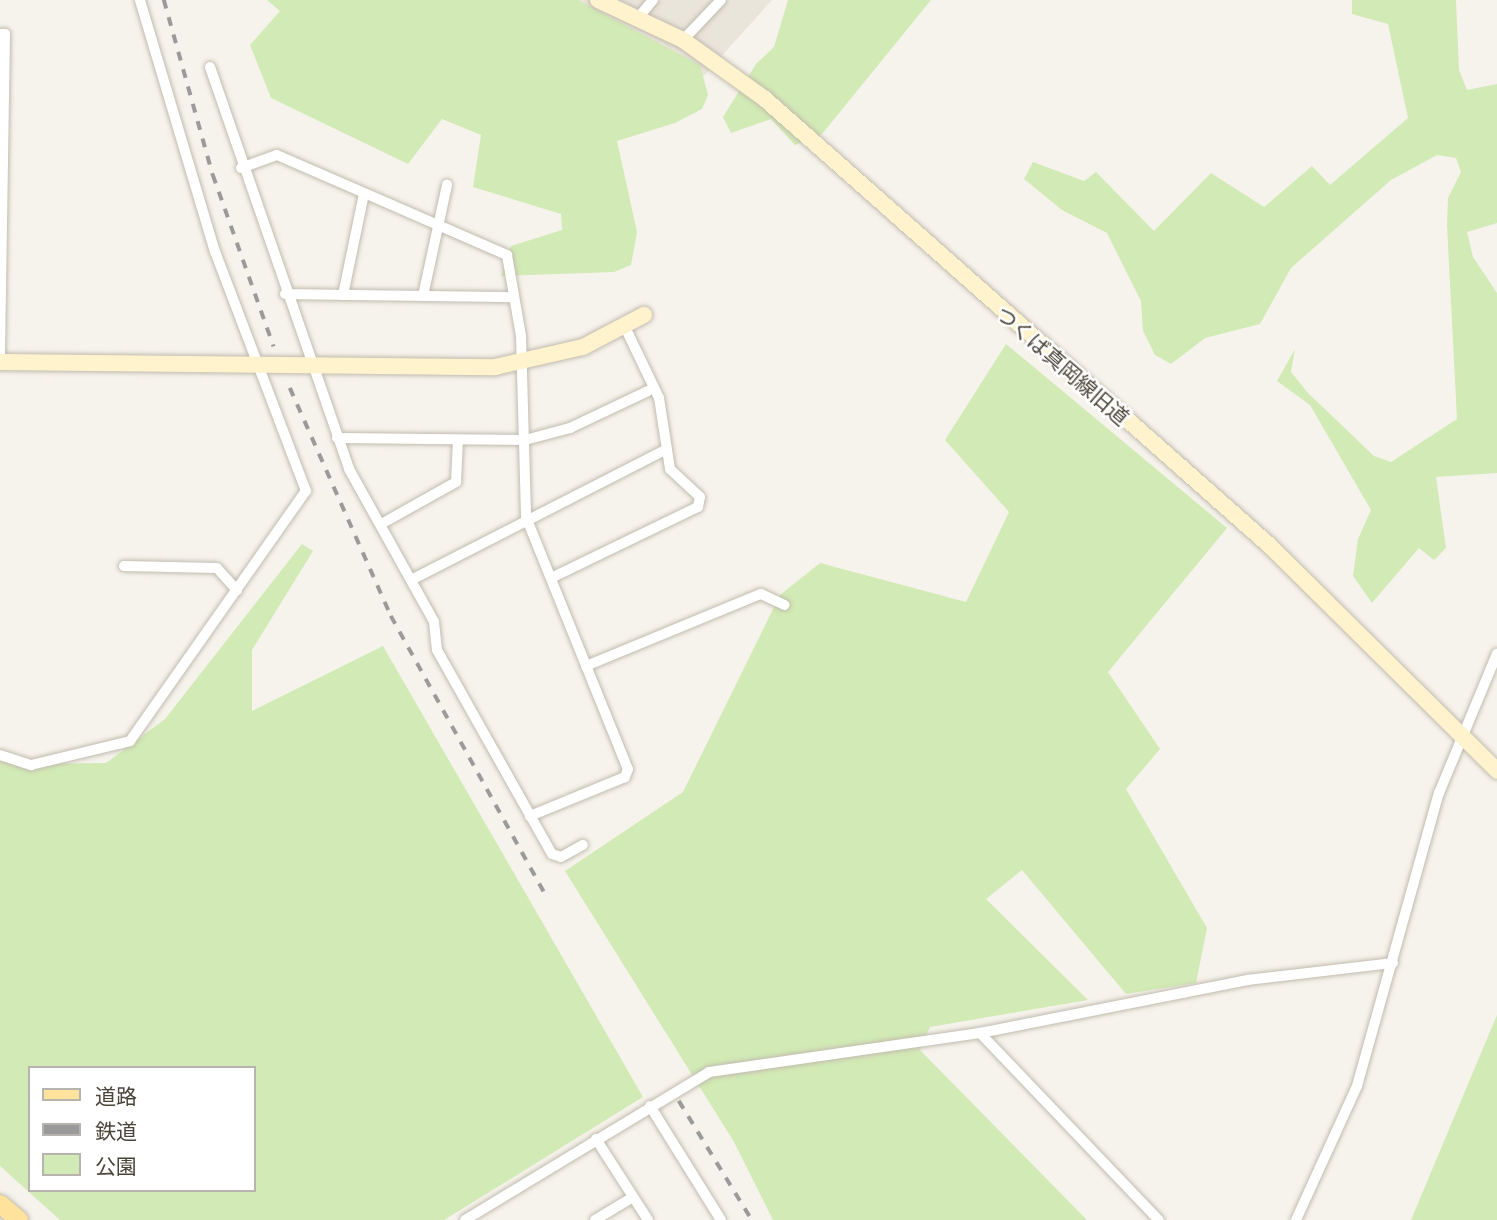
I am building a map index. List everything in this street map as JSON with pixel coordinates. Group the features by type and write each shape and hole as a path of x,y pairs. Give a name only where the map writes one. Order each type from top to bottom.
{"main road":[{"path":"0,1204 19,1220"}],"street":[{"path":"0,755 31,765 130,741 306,491 256,366 192,184 140,0"},
{"name":"つくば真岡線旧道","path":"598,0 683,40 765,99 1216,497 1497,771"},
{"path":"638,19 653,0"},
{"path":"683,40 721,0"},
{"path":"0,34 5,34 0,363 256,366 523,363 625,327 644,316"},
{"path":"210,66 241,168 337,438 434,622 437,650 552,854 561,857 583,845"},
{"path":"241,168 277,155 438,228 502,248 514,297 523,363 526,517 628,769 625,777 530,816"},
{"path":"423,296 447,185"},
{"path":"343,295 364,194"},
{"path":"285,294 514,297"},
{"path":"551,578 698,507 700,497 670,469 659,398 625,327"},
{"path":"337,438 525,440 564,431 648,391"},
{"path":"383,523 456,482 458,440"},
{"path":"413,579 526,517 667,449"},
{"path":"124,566 217,568 237,590"},
{"path":"586,666 761,594 785,605"},
{"path":"1296,1220 1357,1086 1439,793 1497,654"},
{"path":"465,1220 709,1072 980,1033 1248,980 1393,964"},
{"path":"980,1033 1159,1220"},
{"path":"650,1106 721,1220"},
{"path":"596,1139 648,1220"},
{"path":"595,1220 633,1197"}],"shaded area":[{"path":"571,0 772,0 700,80"}],"green space":[{"path":"267,0 578,0 700,65 708,95 702,109 675,123 617,141 637,232 631,265 614,272 501,276 511,246 562,230 561,214 473,187 481,135 442,119 408,164 271,98 250,45 280,11"},
{"path":"788,0 931,0 822,134 795,145 771,119 731,133 723,117 756,64 774,47"},
{"path":"1352,0 1456,0 1459,70 1467,90 1497,84 1497,223 1467,232 1473,257 1497,293 1497,473 1436,477 1446,548 1434,560 1419,548 1372,603 1353,576 1358,539 1371,510 1310,405 1277,381 1295,349 1291,372 1308,393 1374,456 1391,462 1457,419 1447,225 1448,198 1461,172 1456,158 1437,155 1391,180 1291,268 1260,324 1205,338 1171,364 1155,355 1143,331 1141,301 1107,233 1062,210 1024,179 1033,162 1084,181 1096,172 1154,231 1211,173 1264,207 1312,166 1330,185 1408,118 1388,24 1352,14"},
{"path":"1006,344 1227,528 1108,672 1160,749 1126,789 1207,928 1196,983 1126,994 1022,870 986,899 1088,1000 930,1027 920,1050 1087,1220 773,1220 734,1142 565,871 683,792 780,595 820,563 966,602 1009,512 945,440"},
{"path":"302,544 313,551 252,650 252,711 383,646 643,1097 444,1220 60,1220 29,1192 256,1192 256,1066 28,1066 28,1191 0,1166 0,756 16,764 106,763 165,719"},
{"path":"1497,1015 1497,1220 1411,1220"}],"railway":[{"path":"164,0 213,175 274,347"},
{"path":"290,388 391,616 546,896"},
{"path":"679,1101 752,1220"}]}
